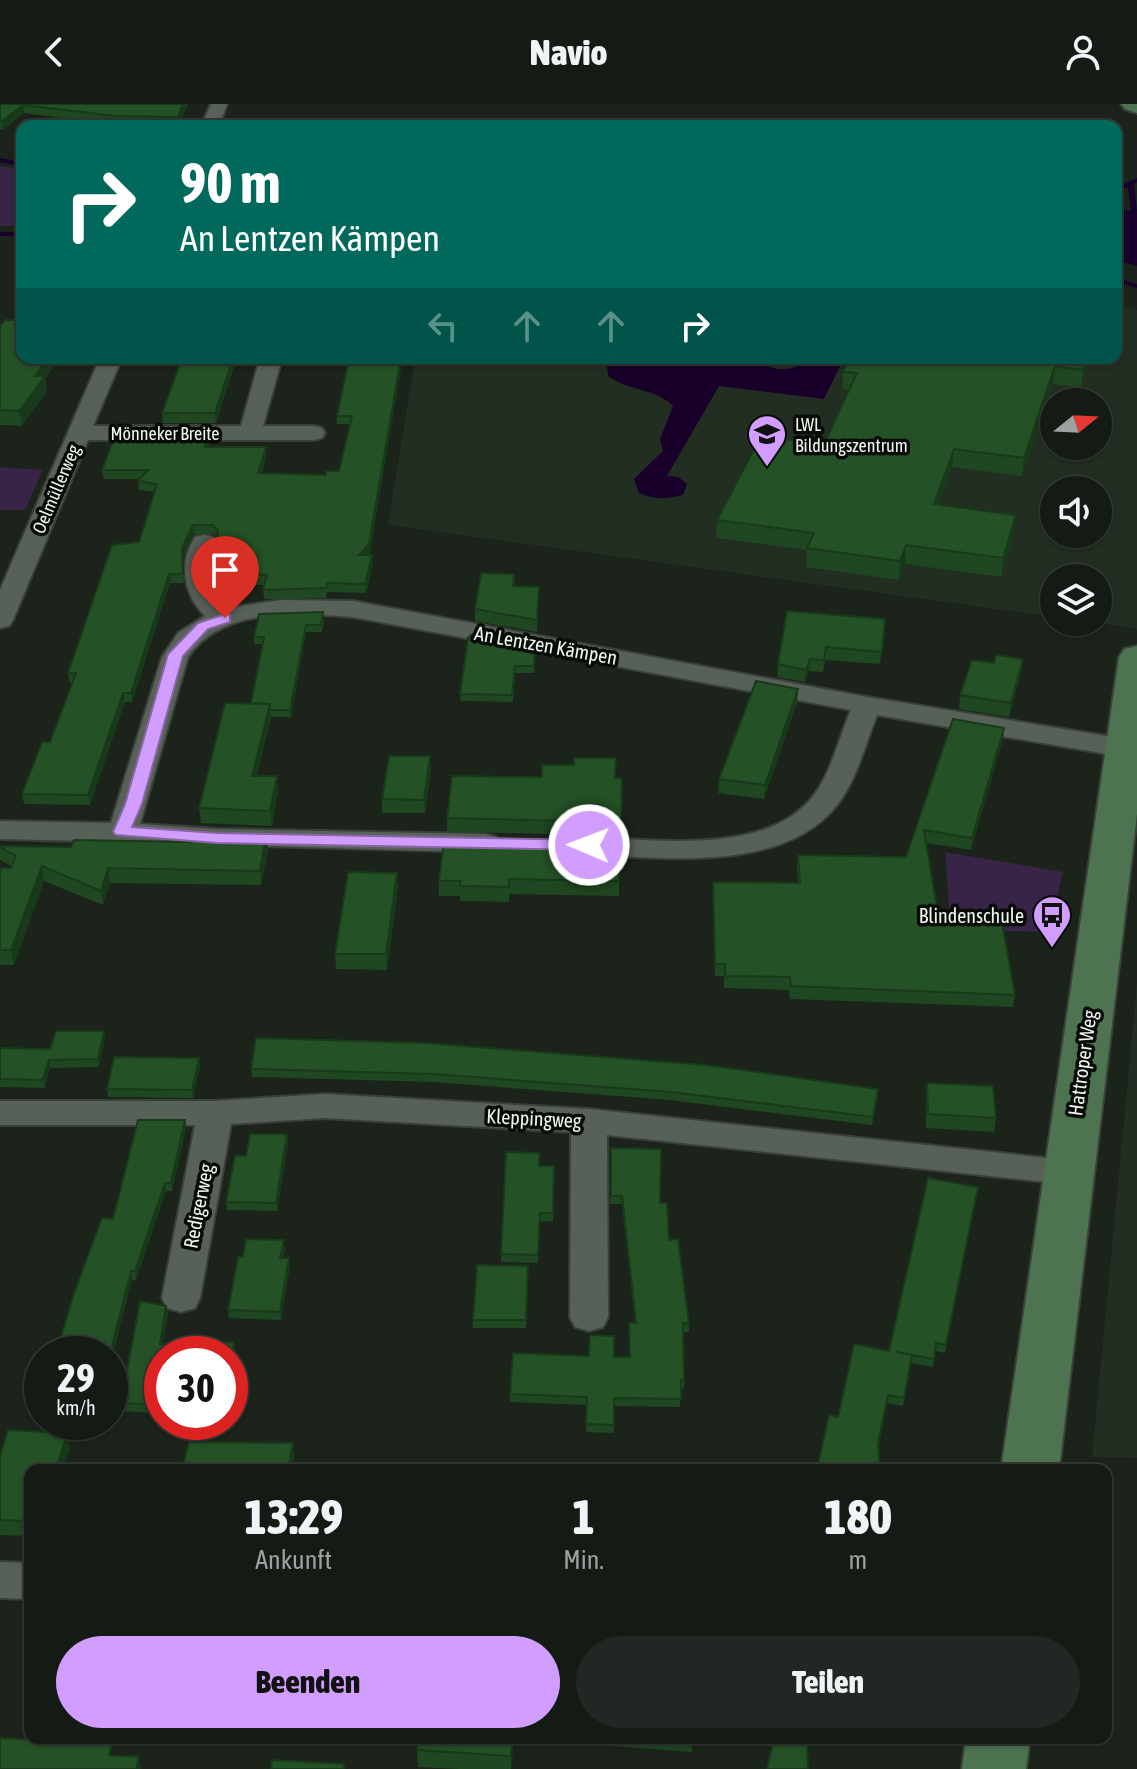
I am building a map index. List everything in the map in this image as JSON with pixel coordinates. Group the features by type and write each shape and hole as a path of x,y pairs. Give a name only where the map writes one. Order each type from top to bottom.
{"main road":[{"name":"Hattroper Weg","path":"1031,1464 1066,1172 1079,1097 1095,955 1137,657"},
{"path":"994,1769 997,1744"}],"street":[{"name":"Oelmüllerweg","path":"0,620 108,364"},
{"path":"250,433 269,364"},
{"name":"Mönneker Breite","path":"79,433 314,433"},
{"path":"204,542 195,580 207,606 225,618"},
{"name":"An Lentzen Kämpen","path":"122,832 134,804 176,654 203,626 243,612 296,605 353,609 867,705 1125,748"},
{"path":"553,844 741,847 770,838 803,822 825,801 867,705"},
{"path":"0,830 122,832 217,838 507,843"},
{"name":"Kleppingweg","path":"0,1113 215,1113 325,1106 589,1121 1066,1172"},
{"name":"Redigerweg","path":"181,1298 215,1113"},
{"path":"589,1121 586,1141 589,1317"},
{"path":"0,1580 24,1581"}],"shaded area":[{"path":"0,166 16,168 16,226 0,226"},
{"path":"1122,211 1137,212 1137,266 1122,262"},
{"name":"LWL Bildungszentrum","path":"1122,306 1137,310 1137,629 1112,625 1112,564 1040,564 1040,615 388,525 414,364 1122,364"},
{"path":"765,364 780,369 799,364 841,364 824,399 719,386 667,476 678,477 687,484 683,495 661,498 639,493 634,479 663,451 660,439 673,406 658,396 616,381 608,376 607,366"},
{"path":"0,467 43,470 25,510 0,510"},
{"path":"945,852 1063,872 1048,932 951,930"},
{"path":"1137,983 1137,1458 1092,1457"}],"building":[{"path":"0,104 183,104 178,117 116,116 23,105 0,121"},
{"path":"5,320 16,320 16,364 44,364 35,376 45,376 19,411 0,410 0,326"},
{"path":"180,364 231,364 215,413 162,413"},
{"path":"348,364 400,364 369,544 359,555 372,555 365,584 327,583 326,588 263,590 267,575 214,574 218,531 213,525 193,525 182,548 183,574 169,574 131,693 123,693 88,795 22,794 42,742 50,742 76,673 68,673 112,545 139,542 157,484 138,481 148,470 102,470 114,438 209,434 205,447 266,447 258,473 326,475 326,471 339,471 352,416 337,416"},
{"path":"847,364 1084,364 1083,370 1055,366 1048,388 1040,388 1040,411 1024,458 954,449 934,504 1016,515 1003,558 906,545 900,561 807,548 814,533 717,520 761,436 824,444 857,373 843,372"},
{"path":"481,573 514,574 513,586 539,587 537,620 475,609"},
{"path":"787,611 885,619 882,652 826,647 824,660 810,659 806,670 778,664"},
{"path":"323,612 321,625 306,625 290,710 270,710 270,704 251,703 264,637 254,637 259,614"},
{"path":"471,635 535,647 534,666 515,666 512,695 460,694"},
{"path":"996,655 1023,659 1011,703 960,695 972,660 994,663"},
{"path":"756,681 798,689 765,785 719,779"},
{"path":"225,703 270,704 252,776 277,776 270,811 199,808"},
{"path":"953,719 1004,728 972,838 924,830 939,920 1002,922 1015,995 791,986 790,977 725,976 725,964 715,964 713,882 800,883 798,855 906,857"},
{"path":"389,756 430,756 424,800 382,799"},
{"path":"574,758 616,758 615,778 622,778 621,822 447,818 452,776 542,777 542,765 574,765"},
{"path":"193,833 266,835 260,871 108,868 101,891 42,866 11,950 0,950 0,868 11,868 16,856 0,846 71,847 74,840 191,842"},
{"path":"444,840 620,844 619,881 509,879 509,887 460,886 460,881 439,881"},
{"path":"348,872 397,873 386,954 335,954"},
{"path":"56,1031 104,1031 98,1059 49,1060 43,1080 0,1079 0,1048 50,1049"},
{"path":"256,1038 425,1043 706,1065 878,1089 873,1117 671,1092 433,1074 251,1069"},
{"path":"114,1057 199,1058 192,1090 107,1089"},
{"path":"927,1083 993,1086 996,1118 928,1114"},
{"path":"138,1120 185,1120 171,1183 165,1183 135,1271 131,1271 115,1336 61,1336 102,1218 113,1219"},
{"path":"250,1134 287,1134 276,1203 226,1202 235,1155 246,1156"},
{"path":"611,1148 661,1149 660,1203 667,1203 669,1240 678,1239 689,1324 683,1323 684,1380 681,1380 681,1399 614,1398 614,1425 586,1424 587,1397 510,1394 513,1353 589,1356 590,1335 614,1336 614,1357 630,1357 629,1323 636,1323 622,1196 611,1196"},
{"path":"506,1152 539,1153 539,1166 554,1166 553,1213 540,1213 538,1255 501,1254"},
{"path":"928,1178 978,1187 946,1345 936,1343 934,1359 896,1352 912,1355 904,1398 888,1395 878,1443 880,1464 818,1464 829,1415 838,1417 854,1344 889,1351"},
{"path":"246,1239 284,1240 280,1258 289,1258 280,1312 228,1310 238,1257 243,1257"},
{"path":"477,1265 528,1266 526,1320 473,1320"},
{"path":"140,1301 166,1306 161,1336 144,1336 144,1404 128,1403 128,1365"},
{"path":"8,1430 24,1431 24,1440 65,1440 58,1464 24,1464 24,1521 0,1520 0,1456"},
{"path":"189,1442 293,1443 289,1464 184,1464"},
{"path":"0,1738 24,1739 24,1744 112,1744 109,1755 139,1757 136,1769 0,1769"},
{"path":"418,1744 512,1744 511,1756 417,1750"},
{"path":"773,1744 807,1744 808,1769 767,1769"},
{"path":"272,1760 344,1764 344,1769 271,1769"}],"waterway":[{"path":"0,160 16,163"},
{"path":"1122,187 1137,180"},
{"path":"1131,183 1134,211"},
{"path":"0,234 16,234"},
{"path":"1122,282 1137,286"}],"place":[{"name":"LWL Bildungszentrum","path":"767,468"},
{"name":"Blindenschule","path":"1052,949"}],"route":[{"path":"225,618 203,626 176,654 134,804 122,832 217,838 589,845"}]}
